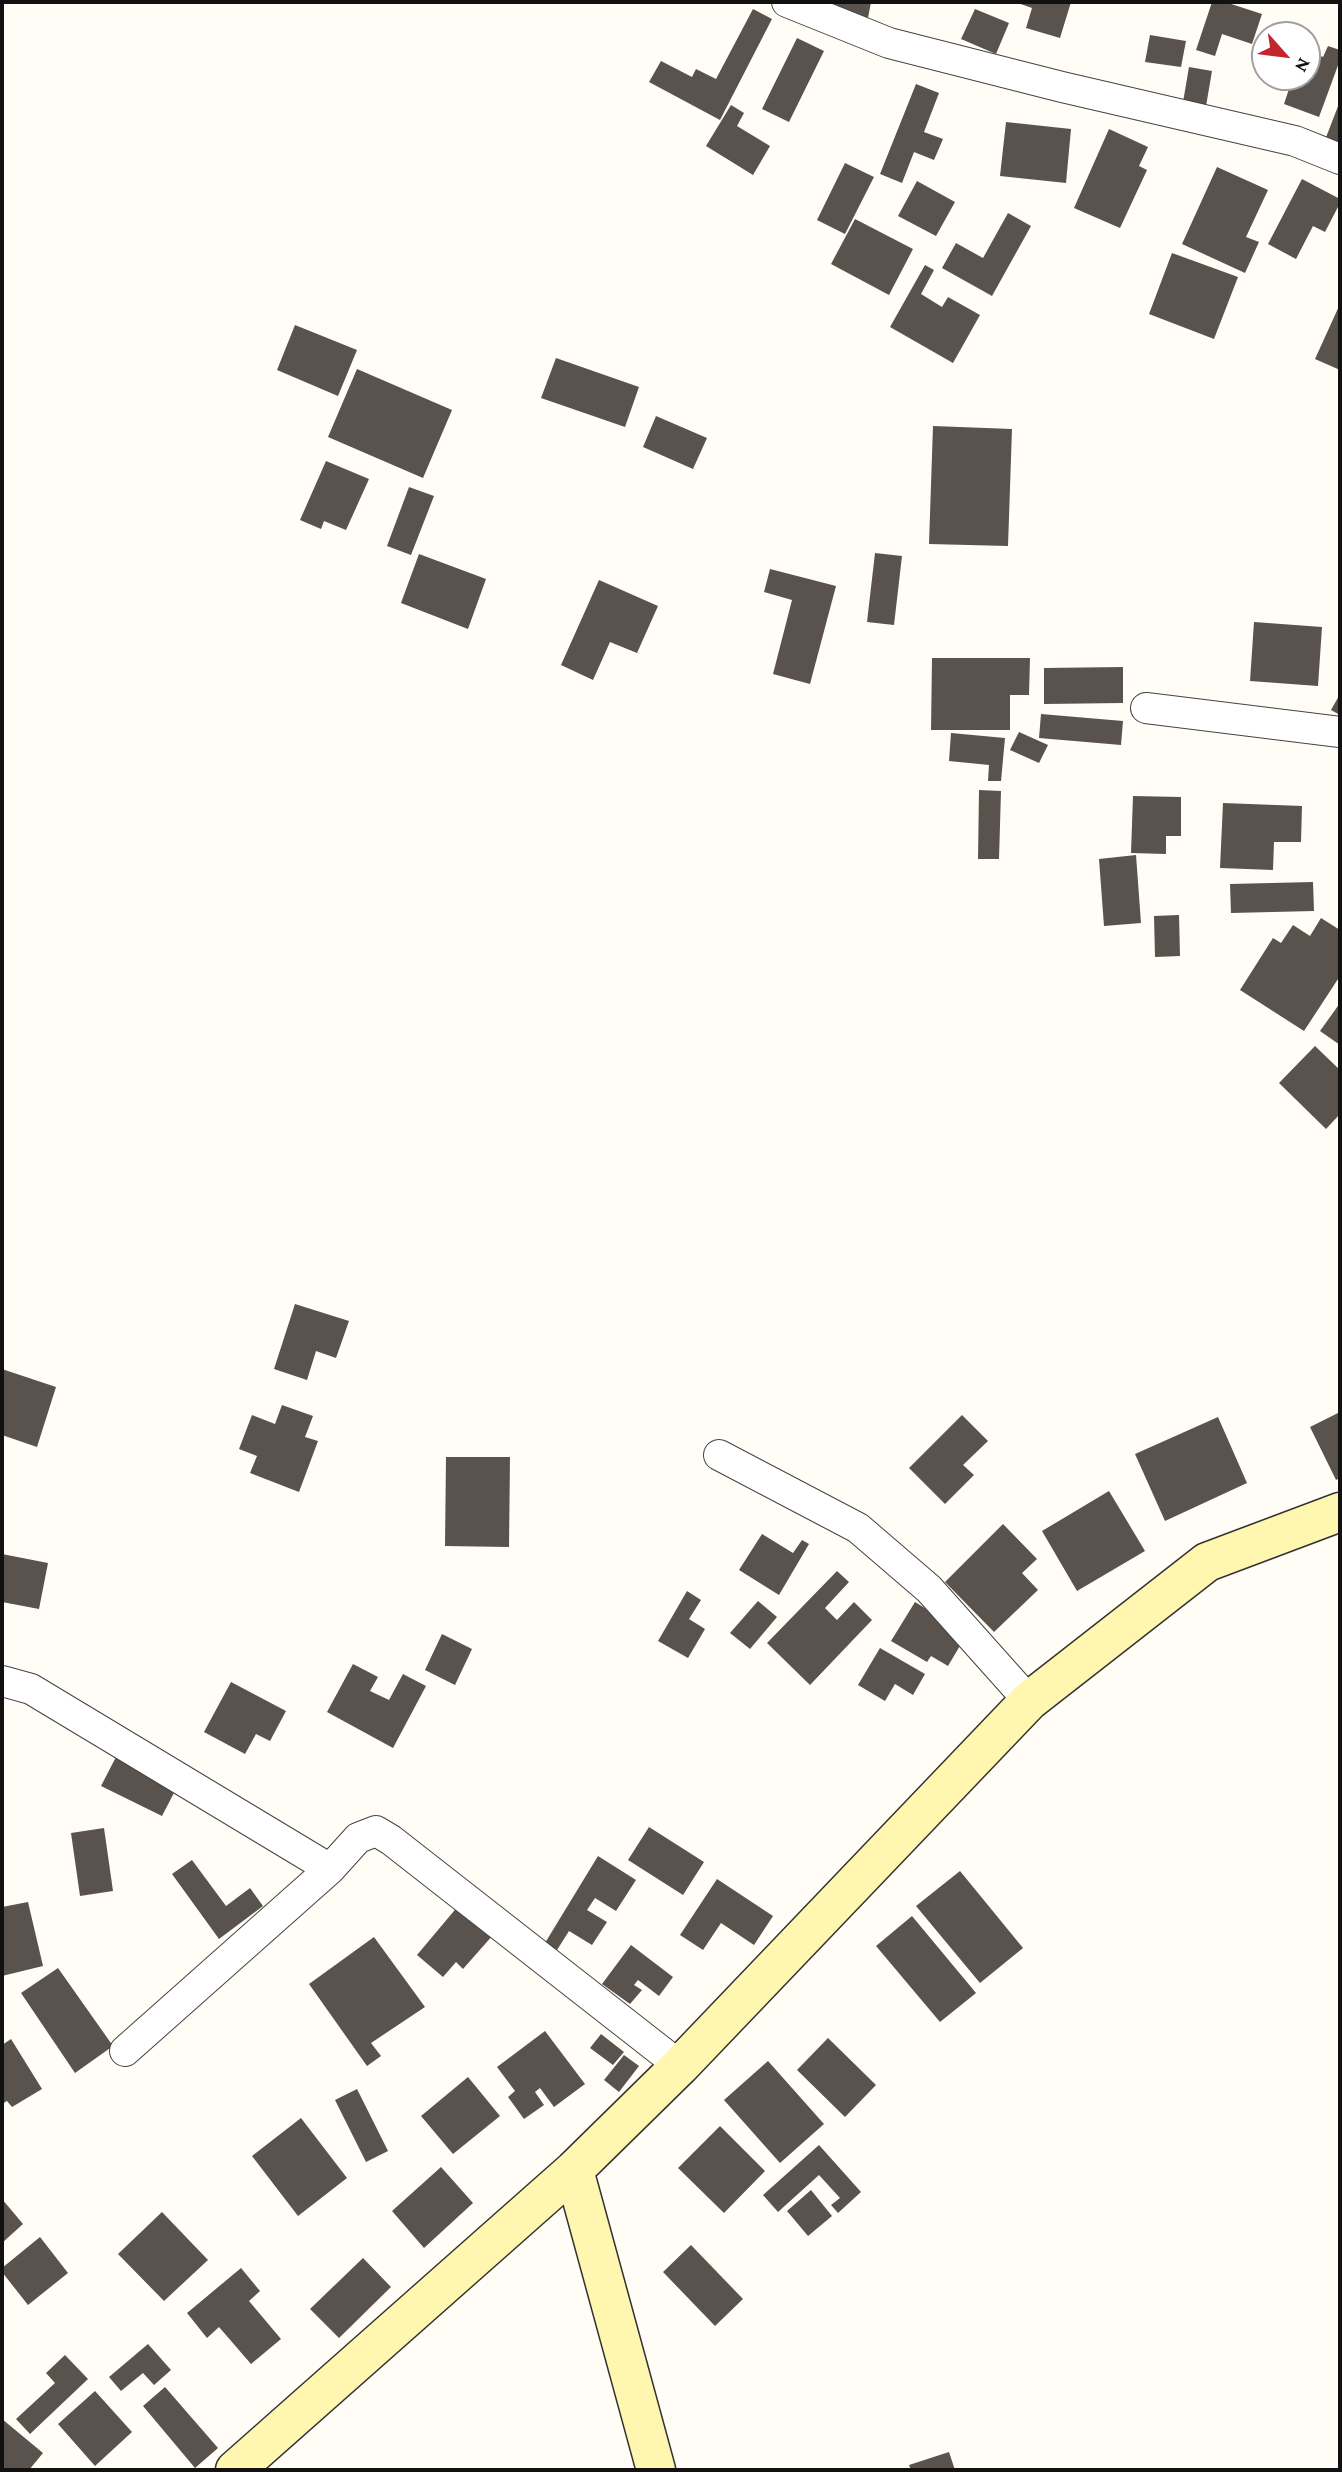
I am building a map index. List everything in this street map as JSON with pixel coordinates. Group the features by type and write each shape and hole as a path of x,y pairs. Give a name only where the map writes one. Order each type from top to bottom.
{"street":[{"path":"787,2 889,43 1062,87 1295,141 1340,159"},
{"path":"1146,708 1340,732"},
{"path":"719,1455 858,1528 929,1589 1029,1701"},
{"path":"235,2470 574,2169 680,2066 1029,1701 1207,1562 1340,1512"},
{"path":"2,1681 31,1689 330,1868"},
{"path":"124,2051 330,1868 358,1838 376,1831 680,2066"},
{"path":"574,2169 656,2470"}],"building":[{"path":"824,2 871,2 868,18 822,9"},
{"path":"1015,2 1071,2 1060,38 1026,28 1032,8"},
{"path":"1212,2 1225,2 1262,14 1260,21 1251,21 1251,44 1222,34 1215,56 1196,50"},
{"path":"753,9 772,19 720,120 649,82 661,61 692,77 696,69 716,79"},
{"path":"975,9 1009,23 996,54 961,39"},
{"path":"1150,35 1186,41 1181,67 1145,62"},
{"path":"797,38 824,51 789,122 762,109"},
{"path":"1328,46 1340,50 1340,60 1319,117 1284,104 1288,91 1321,91 1321,56"},
{"path":"1189,67 1212,71 1205,112 1182,108"},
{"path":"916,84 939,93 924,132 943,139 934,160 914,152 902,183 880,174"},
{"path":"1340,101 1340,145 1325,140"},
{"path":"731,105 744,113 737,126 770,146 753,175 706,146"},
{"path":"1006,122 1071,129 1066,183 1000,176"},
{"path":"1109,129 1148,147 1139,166 1147,170 1120,228 1074,208"},
{"path":"845,163 874,177 845,234 817,220"},
{"path":"1217,167 1268,190 1246,237 1259,242 1245,273 1182,244"},
{"path":"1302,179 1340,199 1340,203 1325,232 1313,226 1296,259 1268,244"},
{"path":"917,181 955,202 936,236 898,216"},
{"path":"1008,213 1031,226 992,296 942,268 956,243 983,258"},
{"path":"855,219 913,249 889,295 831,264"},
{"path":"1172,253 1238,277 1214,339 1149,314"},
{"path":"925,265 934,270 921,294 942,307 948,297 980,315 953,363 890,327"},
{"path":"1340,304 1340,370 1315,359"},
{"path":"295,325 357,350 338,396 277,370"},
{"path":"556,358 639,387 625,427 541,398"},
{"path":"357,369 452,410 423,478 328,437"},
{"path":"656,416 707,438 693,469 643,447"},
{"path":"933,426 1012,429 1008,546 929,544"},
{"path":"326,461 369,479 346,530 324,521 321,529 300,520"},
{"path":"409,487 434,496 411,555 387,546"},
{"path":"875,553 902,556 894,625 867,622"},
{"path":"419,554 486,579 468,629 401,603"},
{"path":"770,569 836,586 810,684 773,674 792,600 764,592"},
{"path":"599,580 658,606 637,653 610,642 593,680 561,665"},
{"path":"1254,622 1322,627 1318,686 1250,681"},
{"path":"932,658 1030,658 1029,695 1010,695 1010,730 931,730"},
{"path":"1123,667 1123,703 1044,704 1044,668"},
{"path":"1340,694 1340,715 1331,710"},
{"path":"1041,714 1123,721 1121,745 1039,738"},
{"path":"1019,732 1048,745 1039,763 1010,750"},
{"path":"951,733 1005,738 1001,781 988,781 989,765 949,761"},
{"path":"979,790 1001,791 999,859 978,859"},
{"path":"1133,796 1181,797 1181,836 1166,836 1166,854 1131,853"},
{"path":"1223,803 1302,806 1301,842 1274,842 1273,870 1220,868"},
{"path":"1136,855 1141,923 1104,926 1099,859"},
{"path":"1313,882 1314,911 1231,913 1230,884"},
{"path":"1179,915 1180,956 1155,957 1154,916"},
{"path":"1321,918 1340,930 1340,976 1304,1031 1240,990 1273,938 1281,943 1293,925 1310,936"},
{"path":"1340,1003 1340,1045 1320,1031"},
{"path":"1315,1046 1340,1070 1340,1114 1326,1129 1279,1083"},
{"path":"295,1304 349,1321 336,1358 316,1351 307,1380 274,1369"},
{"path":"2,1369 56,1387 37,1447 2,1435"},
{"path":"282,1405 313,1416 305,1437 318,1441 299,1492 250,1473 257,1456 239,1449 252,1415 275,1424"},
{"path":"1340,1412 1340,1478 1336,1480 1310,1427"},
{"path":"962,1415 988,1441 963,1465 974,1475 945,1504 909,1468"},
{"path":"1218,1417 1247,1483 1165,1521 1135,1454"},
{"path":"446,1457 510,1457 509,1547 445,1546"},
{"path":"1109,1491 1145,1551 1077,1591 1042,1531"},
{"path":"1003,1524 1037,1559 1022,1573 1038,1590 994,1632 945,1582"},
{"path":"762,1534 793,1553 802,1540 809,1544 779,1595 739,1570"},
{"path":"2,1554 48,1563 39,1609 2,1602"},
{"path":"837,1571 849,1582 825,1608 837,1620 854,1602 872,1620 810,1685 767,1643"},
{"path":"687,1591 701,1600 689,1619 705,1629 688,1658 658,1641"},
{"path":"758,1601 777,1617 750,1649 730,1633"},
{"path":"915,1602 967,1634 948,1666 931,1656 927,1662 891,1641"},
{"path":"442,1634 472,1649 455,1685 425,1670"},
{"path":"880,1648 925,1674 913,1695 895,1684 885,1701 858,1685"},
{"path":"353,1664 378,1677 370,1691 389,1700 403,1674 426,1686 393,1748 327,1712"},
{"path":"231,1682 286,1711 270,1741 256,1734 245,1754 204,1732"},
{"path":"116,1757 177,1787 162,1816 101,1786"},
{"path":"649,1827 704,1862 683,1895 628,1860"},
{"path":"104,1828 113,1891 80,1896 71,1833"},
{"path":"598,1856 636,1880 616,1911 595,1898 587,1910 607,1922 592,1945 569,1931 557,1950 545,1943"},
{"path":"192,1860 226,1906 250,1888 263,1906 219,1939 172,1874"},
{"path":"960,1871 1023,1948 980,1983 916,1906"},
{"path":"717,1879 773,1916 754,1945 721,1923 703,1950 680,1935"},
{"path":"28,1902 43,1966 2,1976 2,1907"},
{"path":"459,1905 493,1935 463,1969 456,1962 443,1977 417,1955"},
{"path":"912,1916 976,1993 940,2022 876,1946"},
{"path":"374,1937 425,2007 371,2043 381,2056 367,2066 309,1984"},
{"path":"631,1945 673,1977 659,1996 638,1980 634,1985 642,1990 630,2004 602,1984"},
{"path":"58,1968 113,2046 75,2073 21,1993"},
{"path":"545,2031 585,2084 554,2107 540,2088 535,2092 544,2105 524,2119 508,2097 515,2091 497,2067"},
{"path":"601,2034 624,2052 613,2065 590,2048"},
{"path":"828,2038 876,2085 845,2117 797,2070"},
{"path":"11,2039 42,2089 12,2107 7,2101 2,2104 2,2045"},
{"path":"624,2055 639,2066 619,2092 604,2080"},
{"path":"768,2061 824,2124 780,2163 724,2100"},
{"path":"468,2077 500,2116 453,2154 421,2116"},
{"path":"357,2089 388,2151 366,2162 335,2100"},
{"path":"301,2118 347,2178 298,2216 252,2156"},
{"path":"720,2126 765,2171 724,2213 678,2168"},
{"path":"819,2145 861,2192 838,2213 831,2205 840,2198 819,2175 778,2212 763,2195"},
{"path":"441,2167 473,2203 424,2248 392,2211"},
{"path":"811,2190 832,2216 808,2236 787,2211"},
{"path":"2,2199 23,2224 2,2243"},
{"path":"162,2212 208,2260 164,2301 118,2254"},
{"path":"40,2237 68,2273 28,2305 2,2272 2,2268"},
{"path":"691,2245 743,2299 715,2326 663,2272"},
{"path":"363,2258 391,2287 339,2338 310,2309"},
{"path":"241,2268 260,2291 249,2301 281,2339 251,2364 219,2327 207,2338 187,2313"},
{"path":"148,2344 171,2370 154,2385 143,2373 121,2391 109,2377"},
{"path":"65,2355 88,2379 30,2434 16,2419 55,2383 46,2373"},
{"path":"165,2387 218,2448 195,2468 143,2406"},
{"path":"95,2391 132,2432 95,2466 58,2424"},
{"path":"2,2419 43,2453 29,2470 2,2470"},
{"path":"949,2452 955,2470 911,2470 909,2465"}]}
